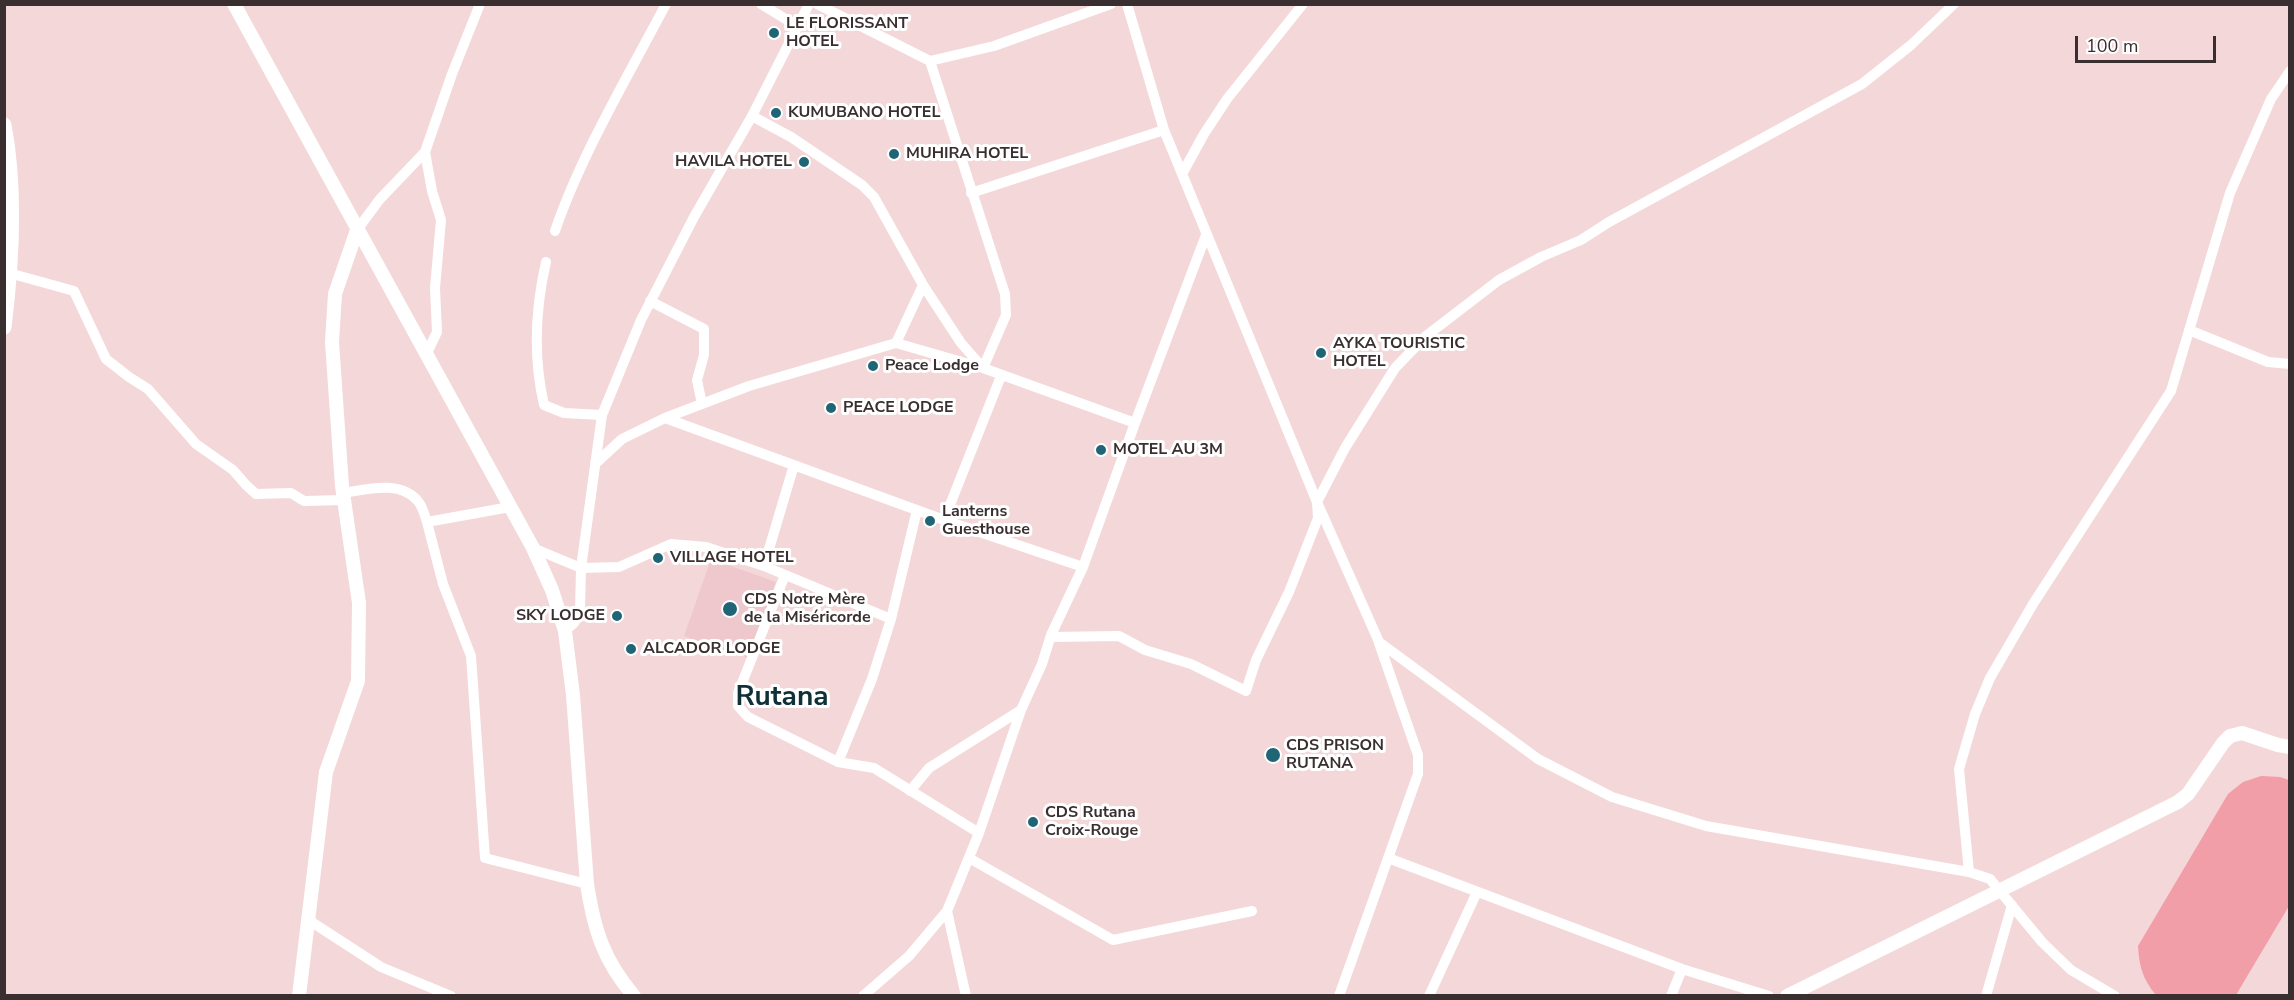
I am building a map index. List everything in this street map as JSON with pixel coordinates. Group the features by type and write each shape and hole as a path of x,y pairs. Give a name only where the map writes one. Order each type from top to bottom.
{"main road":[{"path":"236,5 357,231 533,548 552,590 565,632 573,695 587,884 592,914 606,957 618,977 634,996"},
{"path":"4,125 9,175 9,273 4,327"},
{"path":"299,996 326,772 358,681 359,603 344,497 332,342 335,294 357,231"},
{"path":"1787,996 2178,802 2188,794 2230,736 2242,733 2278,746 2289,747"}],"street":[{"path":"357,231 404,172 425,152 452,74 480,4"},
{"path":"555,231 565,201 666,4"},
{"path":"761,4 797,26"},
{"path":"565,632 574,623 580,611 581,568 602,416 650,301 694,217 752,116 809,4"},
{"path":"817,4 930,61 994,45 1111,4"},
{"path":"1127,4 1164,130 1317,502 1379,642 1418,755 1418,774 1339,996"},
{"path":"1182,174 1227,99 1303,4"},
{"path":"1051,637 1119,636 1145,650 1191,664 1246,691 1256,660 1289,592 1318,518 1317,502 1345,448 1395,368 1426,336 1499,280 1541,257 1581,240 1609,222 1862,84 1911,45 1954,4"},
{"path":"930,61 1005,294 1006,315 983,368"},
{"path":"1969,872 1959,768 1975,714 1989,678 2033,604 2171,391 2230,193 2271,99 2289,71"},
{"path":"752,116 791,137 874,197 923,285 961,343 983,368"},
{"path":"971,193 1164,130"},
{"path":"425,152 432,191 441,220 435,288 437,332 426,355"},
{"path":"863,996 909,956 947,910 979,833 1021,710 1083,567 1206,235"},
{"path":"546,262 537,317 537,375 544,405 564,413 602,416"},
{"path":"9,273 74,291 106,359 148,389 196,444 233,470 256,494 291,493 304,501 344,497 378,488 396,489 409,494 420,504 428,522 444,584 471,656 485,858 587,884"},
{"path":"896,343 923,285"},
{"path":"650,301 704,329 704,355 697,380 702,404"},
{"path":"2189,330 2268,362 2289,364"},
{"path":"595,465 622,439 665,417 749,386 896,343 983,368 1135,423"},
{"path":"944,520 1001,376"},
{"path":"665,417 944,520 1083,567"},
{"path":"764,566 794,465"},
{"path":"428,522 510,507"},
{"path":"838,762 872,679 891,619 917,510"},
{"path":"533,548 581,568 619,567 671,544 706,547 764,566 891,619"},
{"path":"784,575 738,693 738,706 748,717 838,762 874,768 979,833"},
{"path":"1379,642 1538,759 1612,797 1706,826 1969,872 1989,879 2042,942 2072,970 2115,996"},
{"path":"910,791 929,768 1021,710"},
{"path":"969,858 1113,940 1252,911"},
{"path":"1388,858 1682,969 1769,996"},
{"path":"1429,996 1477,892"},
{"path":"1986,996 2013,905"},
{"path":"947,910 966,996"},
{"path":"307,919 381,967 451,996"},
{"path":"1671,996 1682,969"}],"shaded area":[{"name":"CDS Notre Mère de la Miséricorde","path":"711,559 776,582 748,658 684,636"},
{"path":"2261,776 2289,780 2289,906 2236,995 2156,995 2142,972 2138,946 2228,794 2243,782"}],"place":[{"name":"LE FLORISSANT HOTEL","path":"774,33"},
{"name":"KUMUBANO HOTEL","path":"776,113"},
{"name":"MUHIRA HOTEL","path":"894,154"},
{"name":"HAVILA HOTEL","path":"804,162"},
{"name":"AYKA TOURISTIC HOTEL","path":"1321,353"},
{"name":"Peace Lodge","path":"873,366"},
{"name":"PEACE LODGE","path":"831,408"},
{"name":"MOTEL AU 3M","path":"1101,450"},
{"name":"Lanterns Guesthouse","path":"930,521"},
{"name":"VILLAGE HOTEL","path":"658,558"},
{"name":"CDS Notre Mère de la Miséricorde","path":"730,609"},
{"name":"SKY LODGE","path":"617,616"},
{"name":"ALCADOR LODGE","path":"631,649"},
{"name":"CDS PRISON RUTANA","path":"1273,755"},
{"name":"CDS Rutana Croix-Rouge","path":"1033,822"}],"district":[{"name":"Rutana","path":"782,698"}]}
